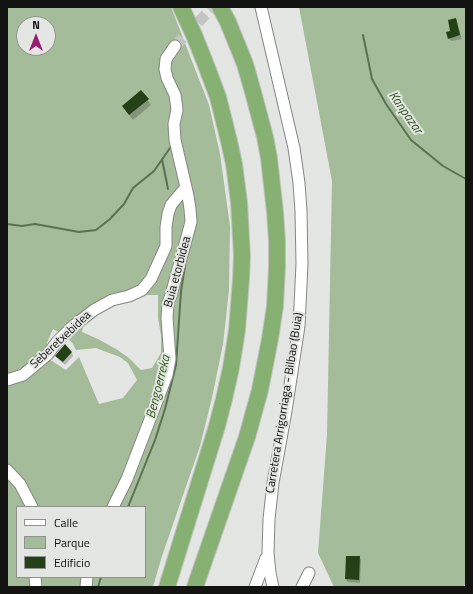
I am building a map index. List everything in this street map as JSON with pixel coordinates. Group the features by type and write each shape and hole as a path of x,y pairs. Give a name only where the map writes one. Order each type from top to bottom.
{"highway":[{"path":"167,587 224,399 236,330 242,256 239,202 234,164 229,141 218,98 206,65 181,7"},
{"path":"195,587 247,437 260,390 275,306 277,267 275,212 265,137 245,64 228,22 220,7"}],"street":[{"name":"Carretera Arrigorriaga - Bilbao (Buia)","path":"261,7 294,148 301,211 302,264 299,326 273,484 269,519 268,553 272,584"},
{"name":"Buia etorbidea","path":"114,506 127,479 167,375 170,359 167,318 168,303 191,222 186,187 175,140 174,124 177,110 175,96 167,78 165,69 166,59 175,46"},
{"name":"Seberetxebidea","path":"7,380 23,375 48,354 57,342 72,327 94,310 112,300 129,296 142,290 152,279 166,246 166,228 170,205 186,187"},
{"path":"7,470 20,484 31,506"},
{"path":"256,586 268,553"},
{"path":"302,587 309,574"},
{"path":"256,586 262,582 272,584"}],"green space":[{"path":"7,7 171,7 209,105 220,154 230,226 229,290 223,344 200,446 162,556 153,587 7,587","holes":["146,295 158,295 161,353 152,368 141,370 129,358 116,349 82,332 84,321 112,305","53,329 68,338 76,350 96,348 120,357 128,363 137,380 123,398 99,404 79,357 66,370 49,359 47,343"]},
{"path":"299,7 466,7 466,587 334,587 318,553 327,435 332,181"}],"building":[{"path":"456,18 460,35 448,39 446,32 450,31 448,20"},
{"path":"141,90 149,99 129,115 122,106"},
{"path":"65,344 72,352 63,362 55,356"},
{"path":"346,556 360,556 359,580 345,579"}],"waterway":[{"name":"Kanpazar","path":"363,35 372,79 386,104 411,140 443,166 466,179"},
{"path":"7,224 22,226 35,224 79,232 96,230 110,219 124,204 133,188 154,171 170,148"},
{"name":"Bengoerreka","path":"162,159 168,189"},
{"name":"Bengoerreka","path":"128,506 155,440 165,409 176,365 181,291 185,266"},
{"name":"Bengoerreka","path":"98,587 101,578"}],"tunnel":[{"path":"175,46 213,7"}]}
